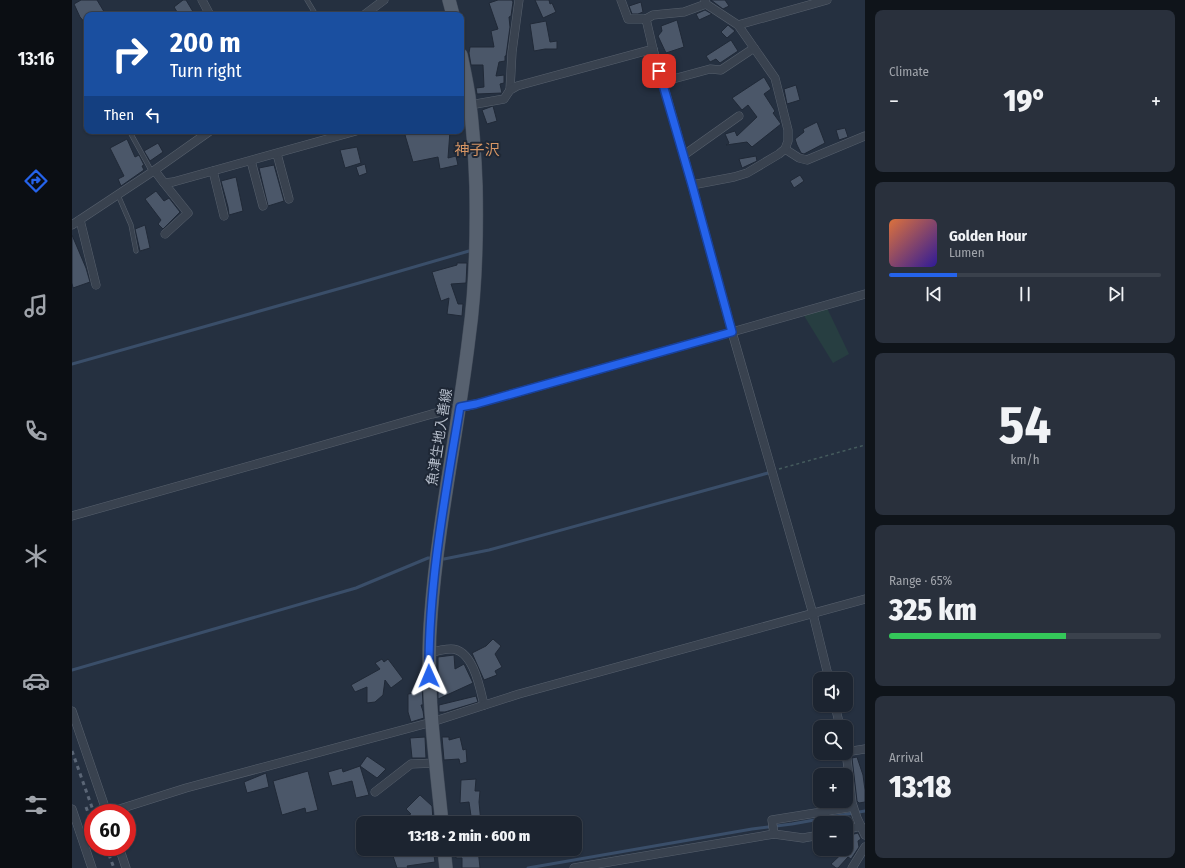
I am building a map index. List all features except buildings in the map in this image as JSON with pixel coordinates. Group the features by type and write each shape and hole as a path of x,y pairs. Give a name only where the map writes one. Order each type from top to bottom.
{"main road":[{"path":"449,0 452,12"},
{"name":"魚津生地入善線","path":"441,816 429,688 430,616 436,557 470,336 476,255 475,167 464,80"},
{"path":"445,856 446,868"}],"street":[{"path":"202,0 208,12"},
{"path":"368,12 384,0"},
{"path":"510,90 512,52 519,0"},
{"path":"621,0 628,19 646,19 653,15 684,12 705,2 738,24 775,78 788,130 788,141 785,149 747,173 692,185"},
{"path":"738,24 817,1 826,0"},
{"path":"646,19 662,82 684,155 732,332 813,614 827,672"},
{"path":"662,82 710,69 721,70 754,48"},
{"path":"467,101 504,99 510,90 517,86 653,49"},
{"path":"684,155 739,116"},
{"path":"72,225 206,134"},
{"path":"164,183 173,182 277,154 346,134"},
{"path":"785,149 799,158 807,160 865,136"},
{"path":"277,154 290,199"},
{"path":"251,161 263,206"},
{"path":"153,171 188,213 165,234"},
{"path":"213,171 224,216"},
{"path":"80,220 96,285"},
{"path":"72,516 865,294"},
{"path":"135,804 186,788 432,722 519,694 865,599"},
{"path":"429,653 452,649 462,653 470,661 478,680 484,705"},
{"path":"72,711 104,804"},
{"path":"853,750 865,749"},
{"path":"847,760 854,807 857,818 865,835"},
{"path":"375,792 411,764 436,763"},
{"path":"774,834 772,820 854,807"},
{"path":"72,809 92,868"},
{"path":"853,828 861,826"},
{"path":"574,868 774,834 803,838 813,836"},
{"path":"852,868 865,848"},
{"path":"122,856 126,868"}],"lane":[{"path":"307,0 314,12"},
{"path":"131,134 153,171"},
{"path":"117,195 131,225 136,251"}],"path":[{"path":"772,471 865,445"}],"green space":[{"path":"827,308 849,354 833,363 803,314"}],"waterway":[{"path":"72,364 469,251"},
{"path":"440,558 444,559 489,550 768,473"},
{"path":"72,670 356,588 428,558 433,558"},
{"path":"528,868 865,811"}],"railway":[{"path":"72,751 91,804"},
{"path":"109,856 114,868"}],"district":[{"name":"神子沢","path":"477,150"}],"route":[{"path":"429,676 430,616 436,557 460,407 476,404 732,332 659,71"}]}
